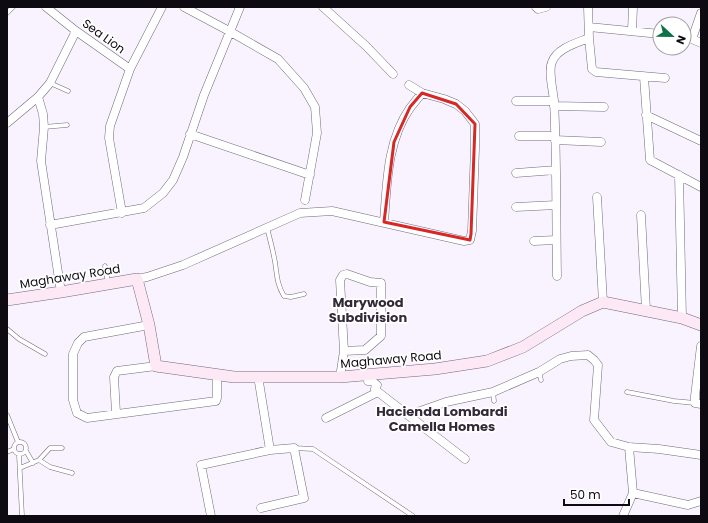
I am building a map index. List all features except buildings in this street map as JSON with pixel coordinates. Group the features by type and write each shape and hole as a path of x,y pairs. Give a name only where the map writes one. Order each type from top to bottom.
{"street":[{"name":"Sea Lion","path":"46,7 76,31 130,69"},
{"path":"122,213 109,138 110,126 130,69 162,7"},
{"path":"184,7 278,59 304,88 315,107 317,133 305,200"},
{"path":"50,225 144,208 163,193 173,180 183,157 204,95 240,7"},
{"path":"323,7 366,46 393,74"},
{"path":"588,7 592,69 596,72 665,78"},
{"path":"632,31 633,7"},
{"path":"692,30 701,13"},
{"path":"589,27 652,33"},
{"path":"7,122 38,97 50,83 76,31"},
{"path":"557,276 554,104 550,68 551,62 556,54 589,38"},
{"path":"644,77 650,160 701,187"},
{"path":"384,222 389,161 394,142 410,107 422,94 409,85"},
{"name":"Maghaway Road","path":"7,300 147,277 183,265 300,213 332,211 464,241 470,240 475,124 465,111 456,104 444,99 422,94"},
{"path":"38,97 44,126 41,161 61,292"},
{"path":"516,100 604,107"},
{"path":"646,115 701,141"},
{"path":"190,134 310,175"},
{"path":"519,136 601,142"},
{"path":"516,172 556,170"},
{"path":"679,175 682,318"},
{"path":"597,197 603,302 682,318 701,326"},
{"path":"516,207 556,205"},
{"path":"641,215 646,310"},
{"path":"534,241 556,240"},
{"path":"340,377 344,351 340,280 343,275 347,274 370,282 381,283 381,336 365,350 344,351"},
{"name":"Maghaway Road","path":"136,278 149,324 156,366 234,377 366,378 435,369 487,360 523,347 582,311 603,302"},
{"path":"149,324 84,337 78,343 73,354 73,400 78,413 87,418 216,401 217,374"},
{"path":"698,404 701,346"},
{"path":"409,415 446,402 493,392 539,372 560,359 571,356 588,355 598,365 594,420 610,442 630,447 659,449 701,455"},
{"path":"116,413 114,377 118,371 156,366"},
{"path":"258,376 270,450"},
{"path":"366,378 377,385 377,390 465,459"},
{"path":"326,418 377,390"},
{"path":"623,516 633,493 630,447"},
{"path":"211,516 201,465 270,450 294,448 304,498 261,508"},
{"path":"633,493 688,504 701,501"}],"lane":[{"path":"7,13 13,7"},
{"path":"50,83 68,91"},
{"path":"44,126 67,126"},
{"path":"267,227 275,262 277,283 280,290 284,296 291,297 304,294"},
{"path":"105,266 108,284"},
{"path":"7,329 19,339 45,354"},
{"path":"539,372 541,380"},
{"path":"493,392 494,401"},
{"path":"627,392 698,404"},
{"path":"7,415 18,442"},
{"path":"7,452 14,449 18,442"},
{"path":"18,442 26,445 26,451 33,463"},
{"path":"20,468 39,460 50,448 62,448"},
{"path":"294,448 313,449 413,516"},
{"path":"14,449 19,455 22,516"},
{"path":"19,455 26,451"},
{"path":"39,460 50,467 72,473"}],"highlighted area":[{"path":"422,93 456,104 475,124 470,240 384,222 394,142 410,107"}],"district":[{"name":"Marywood Subdivision","path":"368,310"},
{"name":"Hacienda Lombardi Camella Homes","path":"442,418"}]}
